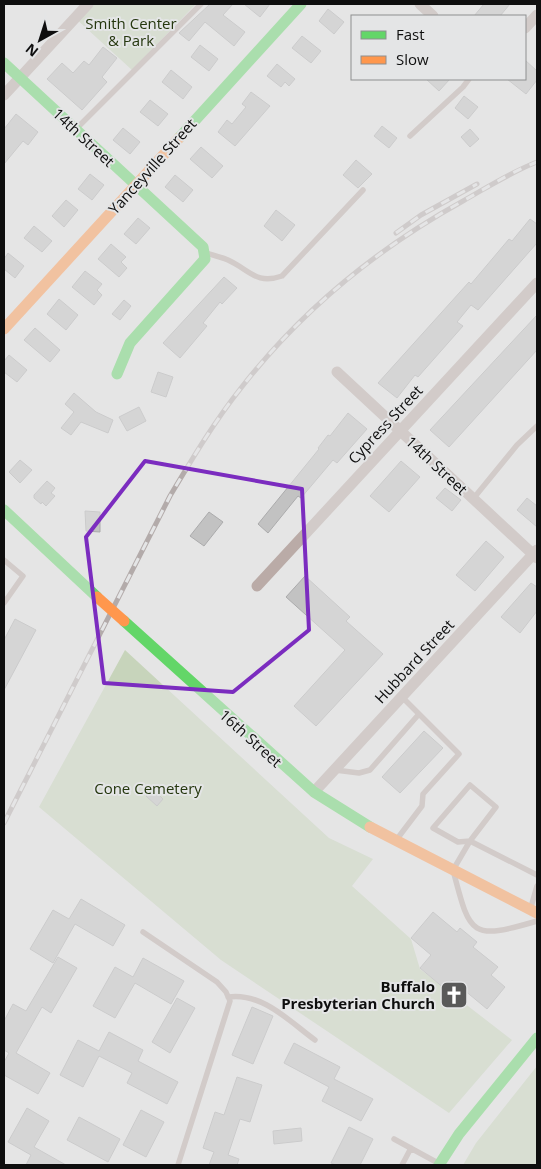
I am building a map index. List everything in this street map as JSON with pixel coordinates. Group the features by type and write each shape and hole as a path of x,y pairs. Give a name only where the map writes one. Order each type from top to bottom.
{"street":[{"path":"4,95 88,4"},
{"name":"Yanceyville Street","path":"4,329 301,4"},
{"path":"421,4 432,15"},
{"path":"526,27 537,15"},
{"name":"14th Street","path":"4,63 178,223 203,247 204,253"},
{"path":"117,374 130,344 205,259 204,253"},
{"name":"Cypress Street","path":"257,586 537,283"},
{"name":"14th Street","path":"337,372 473,499 536,554"},
{"name":"16th Street","path":"4,510 97,597 314,792 335,807 396,840 534,911"},
{"name":"Hubbard Street","path":"314,792 536,554"},
{"path":"439,1164 459,1134 537,1038"}],"lane":[{"path":"76,129 97,111 178,25 201,4"},
{"path":"410,136 463,88 468,80"},
{"path":"204,253 229,261 262,279 271,280 282,276 363,190"},
{"path":"473,499 517,445 537,426"},
{"path":"4,560 23,576 4,603"},
{"path":"396,840 422,806 423,794 459,754 402,697"},
{"path":"334,770 360,773 370,770 419,714"},
{"path":"537,875 470,840 458,842 433,828 470,785 496,807 470,840 453,870 466,917 482,931 500,932 537,920"},
{"path":"534,911 537,886"},
{"path":"143,932 217,982 228,997 229,1009 178,1165"},
{"path":"228,997 240,995 253,997 315,1040"},
{"path":"394,1139 439,1164"},
{"path":"402,1165 411,1148"}],"highlighted area":[{"path":"145,461 302,489 309,630 233,692 104,683 86,537"}],"green space":[{"name":"Smith Center & Park","path":"87,4 196,4 132,70 74,17"},
{"name":"Cone Cemetery","path":"125,650 329,838 373,859 352,886 411,939 420,969 512,1040 449,1113 221,960 39,807"},
{"path":"537,1066 537,1165 463,1165 476,1143"}],"building":[{"path":"210,4 233,4 223,15 245,32 234,46 205,22 189,41 179,33"},
{"path":"244,4 270,4 260,17"},
{"path":"484,4 510,4 501,15 475,15"},
{"path":"328,9 344,22 334,34 319,21"},
{"path":"302,36 321,51 311,63 292,48"},
{"path":"200,45 218,59 209,71 191,57"},
{"path":"103,47 117,58 102,77 107,82 82,110 47,79 62,63 73,73 84,61 89,65"},
{"path":"526,61 537,71 537,80 526,94 508,80 526,80"},
{"path":"277,64 295,79 289,86 285,82 281,87 267,76"},
{"path":"171,70 192,87 183,99 162,82"},
{"path":"427,80 449,80 439,91"},
{"path":"251,92 270,106 235,146 218,132 227,120 232,124 246,107 242,104"},
{"path":"464,96 478,107 468,119 455,108"},
{"path":"150,100 168,114 158,126 140,112"},
{"path":"16,114 38,132 28,145 23,141 4,164 4,129"},
{"path":"382,126 397,138 389,148 374,136"},
{"path":"123,128 140,142 130,154 113,140"},
{"path":"470,129 479,139 470,147 461,137"},
{"path":"201,147 223,166 212,178 190,159"},
{"path":"356,160 372,174 358,188 343,175"},
{"path":"90,174 104,185 92,200 78,189"},
{"path":"175,175 193,190 183,202 165,187"},
{"path":"66,200 78,210 64,227 52,216"},
{"path":"276,210 295,225 282,241 264,226"},
{"path":"138,218 150,228 136,244 124,234"},
{"path":"530,219 537,224 537,243 478,310 471,305 457,322 463,326 418,377 415,375 397,398 378,383 469,282 471,284 509,239 512,241"},
{"path":"34,226 52,241 42,252 24,238"},
{"path":"111,244 126,257 121,262 127,268 119,277 98,259"},
{"path":"8,253 24,266 15,278 4,269 4,259"},
{"path":"85,271 102,284 97,290 102,295 94,305 72,287"},
{"path":"224,277 237,288 222,304 220,302 203,323 207,326 180,358 163,343"},
{"path":"59,299 78,315 66,330 47,314"},
{"path":"124,300 131,306 120,320 112,314"},
{"path":"537,315 537,350 449,447 430,430"},
{"path":"35,328 60,350 50,362 24,340"},
{"path":"9,355 27,370 17,382 4,372 4,361"},
{"path":"158,372 173,377 166,397 151,392"},
{"path":"74,393 96,412 113,420 108,433 81,422 71,435 61,428 74,412 65,404"},
{"path":"139,407 146,421 127,431 119,417"},
{"path":"348,413 367,429 337,463 333,460 301,498 298,496 268,533 258,524 319,449 328,435 330,436"},
{"path":"20,460 32,470 20,483 9,472"},
{"path":"401,461 420,477 389,512 370,496"},
{"path":"47,481 55,488 51,493 55,496 46,506 34,498 34,495"},
{"path":"445,488 461,500 452,511 436,498"},
{"path":"527,498 537,506 537,527 517,510"},
{"path":"85,511 100,512 100,532 86,531"},
{"path":"209,512 223,522 204,546 190,536"},
{"path":"486,541 504,557 475,591 456,575"},
{"path":"305,576 350,617 346,621 383,654 316,726 294,706 345,650 286,597"},
{"path":"531,583 537,587 537,611 520,633 501,617"},
{"path":"15,619 36,630 4,690 4,640"},
{"path":"424,731 443,748 400,793 382,777"},
{"path":"153,789 163,799 157,806 146,796"},
{"path":"81,899 125,925 113,946 75,924 53,963 30,949 53,910 69,919"},
{"path":"433,912 457,932 460,928 477,942 473,947 498,967 491,975 505,987 487,1009 452,980 445,989 420,968 431,955 411,938"},
{"path":"58,957 77,968 51,1013 42,1007 16,1053 50,1073 38,1094 4,1075 4,1062 9,1053 4,1050 4,1021 13,1004 26,1011"},
{"path":"143,958 184,981 171,1004 135,983 115,1018 93,1006 115,967 133,977"},
{"path":"177,998 195,1008 170,1053 152,1042"},
{"path":"252,1007 273,1016 253,1064 232,1055"},
{"path":"109,1032 143,1050 138,1061 178,1082 167,1104 127,1083 132,1073 99,1056 83,1087 60,1075 78,1040 99,1051"},
{"path":"294,1043 340,1067 334,1079 373,1099 361,1121 322,1101 329,1087 284,1063"},
{"path":"237,1077 262,1085 250,1122 240,1119 228,1155 239,1159 237,1165 209,1165 214,1152 203,1148 215,1112 224,1115"},
{"path":"27,1108 49,1121 34,1147 66,1165 26,1165 31,1155 8,1142"},
{"path":"141,1110 164,1122 146,1157 123,1145"},
{"path":"79,1117 120,1139 108,1162 67,1140"},
{"path":"349,1127 373,1139 360,1165 336,1165 331,1163"},
{"path":"301,1128 302,1141 274,1144 273,1131"}],"railway":[{"path":"4,823 170,496 212,427 241,388 264,360 315,307 371,261 432,219 518,170 537,162"},
{"path":"396,233 421,215 477,184"}],"traffic: fast":[{"path":"179,138 301,4"},
{"path":"4,63 203,247 205,259 130,343 117,374"},
{"path":"4,510 97,597"},
{"path":"124,621 314,792 370,827"},
{"path":"439,1165 459,1134 537,1038"}],"traffic: slow":[{"path":"4,329 179,138"},
{"path":"97,597 124,621"},
{"path":"370,827 537,913"}],"place":[{"name":"Buffalo Presbyterian Church","path":"454,995"}]}
